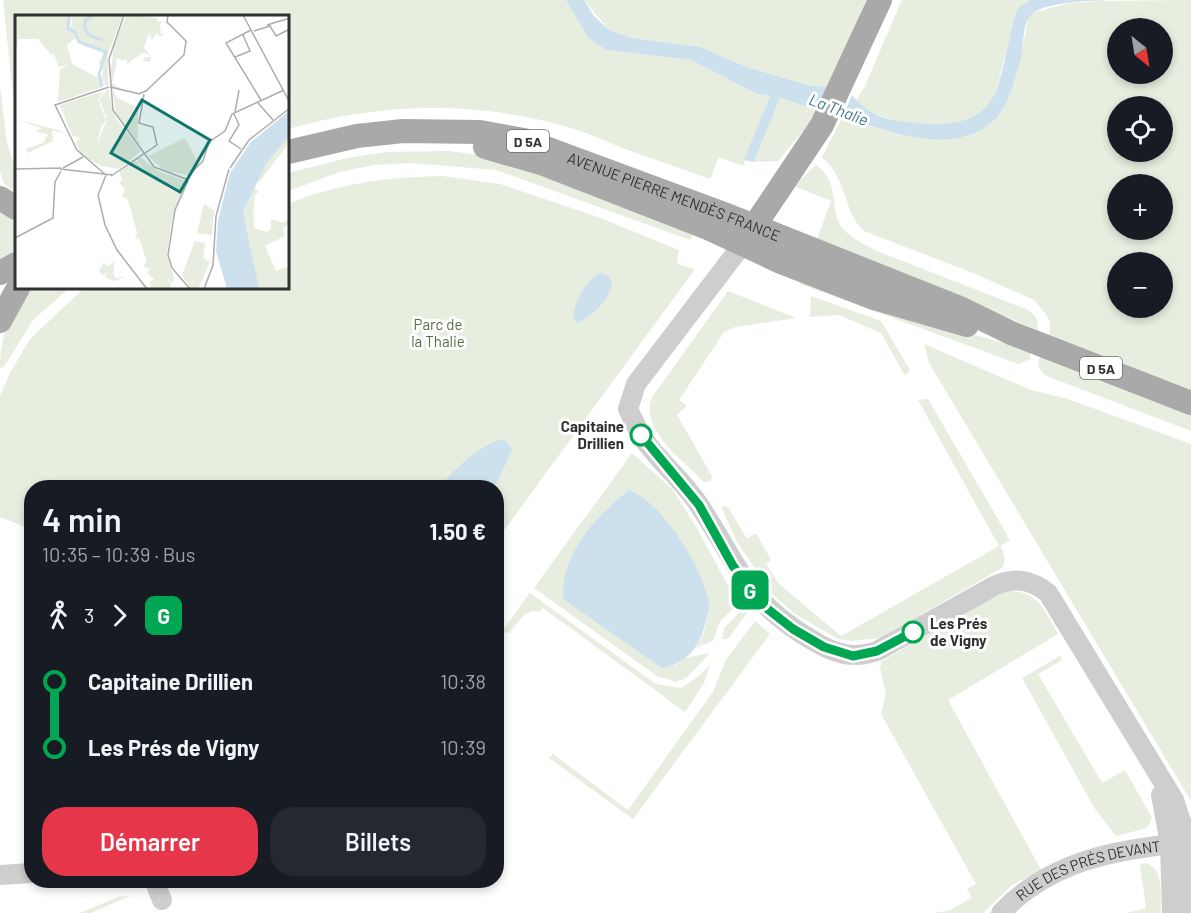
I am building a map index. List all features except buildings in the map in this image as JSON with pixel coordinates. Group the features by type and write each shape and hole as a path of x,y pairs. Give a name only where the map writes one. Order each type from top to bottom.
{"main road":[{"path":"748,236 822,125 880,0"},
{"name":"AVENUE PIERRE MENDÈS FRANCE","path":"290,152 357,136 403,131 480,132 524,140 548,147 748,236 874,298 960,324 1011,333 1191,403"},
{"name":"AVENUE PIERRE MENDÈS FRANCE","path":"290,163 379,143 471,144 544,164 748,236"},
{"path":"0,321 8,277"}],"street":[{"path":"748,236 636,384 628,409 643,439 699,505 733,566 760,603 793,629 841,654 865,656 1002,582 1022,580 1040,587 1060,609 1154,772 1168,789 1178,810 1172,913"},
{"path":"1177,844 1188,913"},
{"name":"RUE DES PRÉS DEVANT","path":"1001,913 1020,894 1068,867 1116,852 1177,844"},
{"path":"0,875 24,874"},
{"path":"157,888 162,900"}],"green space":[{"path":"3,0 566,0 588,38 606,50 691,60 757,94 770,96 743,166 719,157 710,179 572,128 495,112 426,108 391,110 322,120 290,128 290,15 15,15 15,114"},
{"path":"584,0 866,0 830,87 811,86 747,67 700,47 633,38 609,30"},
{"path":"902,0 1030,0 1022,7 1016,18 993,97 987,108 976,117 960,123 941,126 921,125 882,116 867,109 856,100 864,88"},
{"path":"1191,0 1191,390 1050,335 1050,321 1034,300 973,273 864,231 852,214 836,175 822,157 841,120 920,138 947,139 968,136 1003,107 1021,56 1028,19 1032,13 1066,4 1098,1"},
{"path":"0,86 7,143 15,167 15,193 4,183 0,171"},
{"path":"780,98 819,111 778,161 754,162"},
{"path":"449,151 487,156 533,167 695,232 690,240 496,170 412,163 374,165 340,172 290,190 290,172 347,158 386,152"},
{"path":"816,165 829,180 839,223 851,236 879,252 1026,309 1036,318 1038,330 817,239 831,201 794,186"},
{"name":"Parc de la Thalie","path":"442,176 500,184 598,217 679,250 677,264 695,269 504,530 504,480 24,480 24,526 0,517 0,396 10,373 30,339 82,290 290,290 290,203 345,186 403,178"},
{"path":"0,211 7,213 15,224 15,248 11,256 0,264"},
{"path":"802,278 871,305 1014,346 1030,352 1030,359 1019,364 800,284"},
{"path":"25,290 67,290 33,320 4,367 0,368 2,346 15,306"},
{"path":"728,291 796,318 735,327 724,332 679,400 687,406 677,415 712,476 711,481 704,482 675,455 657,433 650,409 652,397"},
{"path":"811,296 881,321 910,370 905,376 881,333 839,315 810,317"},
{"path":"924,344 1031,390 1068,399 1191,444 1191,801 929,363"},
{"path":"1040,356 1191,413 1191,431 1044,375 1038,366"},
{"path":"928,399 1010,540 1000,546 1004,557 1002,568 880,638 852,641 838,639 795,614 774,596 737,542 721,506 728,507 747,539 756,533 771,560 766,564 779,584 841,636 999,546 918,400"},
{"path":"632,453 672,489 695,525 738,604 720,621 713,641 695,648 703,634 707,619 707,605 699,578 679,537 674,666 685,658 710,653 686,678 676,682 657,676 534,588"},
{"path":"1003,591 1015,591 1032,597 1043,608 1058,634 948,700 1041,870 1012,885 983,913 931,913 948,911 972,898 967,889 976,884 881,714 886,694 880,667 882,661"},
{"path":"530,593 656,684 681,688 710,665 704,683 685,712 543,608 539,612 532,611 524,615 509,633 504,633 504,628"},
{"path":"743,609 747,613 728,639 722,639 724,628"},
{"path":"755,621 770,634 633,819 549,758 553,754 628,810 713,692 726,660"},
{"path":"1060,656 1062,660 1038,674 1102,783 1125,770 1152,818 1147,828 1116,836 1095,809 1022,678"},
{"path":"1146,863 1152,866 1159,877 1161,913 1126,913 1146,908 1140,864"},
{"path":"130,896 91,913 80,913 118,897"}],"water":[{"path":"566,0 584,0 594,16 609,30 633,38 700,47 747,67 811,86 830,87 819,111 780,98 754,162 744,160 770,96 757,94 691,60 606,50 588,38"},
{"path":"1030,0 1108,0 1057,5 1032,14 1026,23 1021,58 1009,97 997,117 983,128 968,136 935,139 900,134 841,120 852,95 873,113 898,121 948,123 970,118 985,108 995,94 1018,8"},
{"path":"600,273 607,275 612,282 608,295 595,311 578,323 573,319 578,300 585,287"},
{"path":"504,439 512,450 498,480 446,480 460,465 495,442"},
{"path":"629,490 655,508 679,538 698,572 709,603 703,630 692,652 679,662 662,668 563,599 568,567 582,538 604,512"}],"bus line":[{"name":"G","path":"641,435 699,505 733,566 760,603 793,629 824,647 853,656 865,656 913,632"}],"place":[{"name":"Capitaine Drillien","path":"641,435"},
{"name":"Les Prés de Vigny","path":"913,632"}],"water label":[{"name":"La Thalie","path":"839,109"}]}
